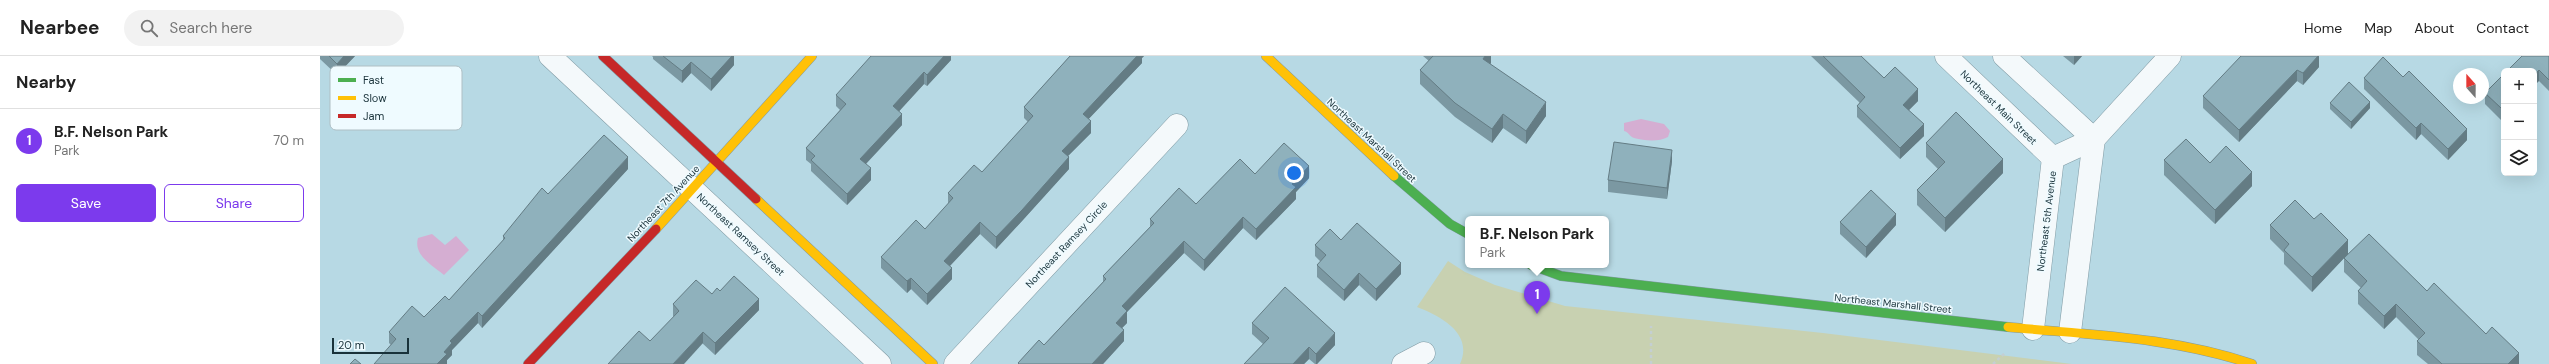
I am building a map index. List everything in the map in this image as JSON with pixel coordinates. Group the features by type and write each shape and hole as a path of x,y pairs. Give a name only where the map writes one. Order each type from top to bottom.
{"street":[{"name":"Northeast Ramsey Street","path":"550,56 880,364"},
{"path":"603,56 933,364"},
{"name":"Northeast 7th Avenue","path":"528,364 693,189 716,161 812,56"},
{"name":"Northeast Marshall Street","path":"1266,56 1402,183 1450,224 1465,232"},
{"name":"Northeast Main Street","path":"1946,56 2053,158"},
{"path":"2004,56 2094,139 2070,332"},
{"name":"Northeast 5th Avenue","path":"2033,329 2053,158 2094,139 2170,56"},
{"name":"Northeast Ramsey Circle","path":"955,364 1177,125"},
{"name":"Northeast Marshall Street","path":"1539,268 1561,276 2033,329 2168,341 2227,354 2252,364"},
{"path":"1403,364 1424,353"}],"path":[{"path":"1651,326 1651,364"},
{"path":"1993,364 2005,353"}],"green space":[{"path":"1448,261 1465,272 1495,285 1565,306 1823,333 2072,364 1460,364 1463,353 1459,335 1452,327 1435,315 1417,307"}],"shaded area":[{"path":"1641,119 1664,124 1670,131 1668,137 1656,140 1643,140 1634,138 1624,131 1624,123"},
{"path":"432,234 445,245 456,236 469,250 444,275 429,263 418,250 418,238"}],"building":[{"path":"329,56 344,56 337,64"},
{"path":"663,56 732,56 711,79 691,62 682,71"},
{"path":"871,56 944,56 927,75 924,72 893,106 902,114 860,159 871,168 847,194 811,160 815,156 806,148 846,104 836,95"},
{"path":"1070,56 1137,56 1083,114 1091,121 1062,151 1069,157 996,237 980,222 944,261 952,268 927,294 911,278 907,281 881,257 916,220 925,229 953,198 948,193 974,165 982,172 1033,116 1024,107"},
{"path":"1433,56 1485,56 1483,59 1546,102 1526,131 1503,114 1492,129 1455,103 1420,70"},
{"path":"1823,56 1861,56 1884,78 1895,67 1918,89 1903,105 1924,124 1900,148 1857,106 1865,97"},
{"path":"2241,56 2318,56 2303,73 2297,70 2239,130 2203,96"},
{"path":"2522,56 2549,56 2549,80 2539,70 2537,72 2537,68 2510,68"},
{"path":"2383,57 2403,77 2409,71 2467,129 2448,149 2421,123 2416,128 2364,78"},
{"path":"2501,77 2501,108 2489,97 2489,89"},
{"path":"2349,82 2370,102 2351,122 2330,103"},
{"path":"1956,112 2003,159 1945,218 1917,190 1945,162 1926,143"},
{"path":"604,135 628,157 482,316 478,312 450,341 452,343 444,352 447,354 437,364 374,364 396,339 389,332 412,306 424,317 445,296 449,300 505,238 503,236 542,188 548,194"},
{"path":"2186,139 2210,163 2226,146 2252,172 2215,210 2164,160"},
{"path":"1614,142 1672,150 1667,188 1608,180"},
{"path":"1284,143 1309,166 1292,184 1296,187 1256,229 1243,217 1204,260 1184,241 1122,306 1127,311 1116,323 1124,330 1092,364 1018,363 1039,340 1044,345 1106,279 1103,276 1154,223 1150,219 1179,188 1196,204 1240,159 1255,174"},
{"path":"1871,190 1896,214 1866,247 1840,222"},
{"path":"2295,200 2314,219 2321,213 2348,240 2312,277 2284,250 2289,244 2270,225"},
{"path":"1357,223 1401,263 1376,289 1359,273 1344,290 1317,265 1326,255 1315,245 1330,229 1341,240"},
{"path":"2369,234 2427,291 2434,283 2486,334 2492,327 2519,353 2508,364 2442,364 2417,341 2425,333 2396,304 2384,316 2358,291 2367,281 2344,258"},
{"path":"734,276 759,299 715,343 703,332 673,364 608,364 639,331 650,341 679,311 673,304 696,280 712,294 717,288 720,291"},
{"path":"1285,287 1335,333 1316,354 1309,347 1293,364 1244,364 1269,338 1252,323"},
{"path":"355,359 361,364 350,364"}],"traffic: fast":[{"path":"1394,176 1450,224 1465,232"},
{"path":"1539,268 1561,276 2008,327"}],"traffic: slow":[{"path":"656,229 812,56"},
{"path":"1266,56 1394,176"},
{"path":"756,199 933,364"},
{"path":"2008,327 2132,338 2192,348 2252,364"}],"traffic: jam":[{"path":"603,56 756,199"},
{"path":"528,364 656,229"}],"place":[{"name":"B.F. Nelson Park","path":"1537,314"}]}
